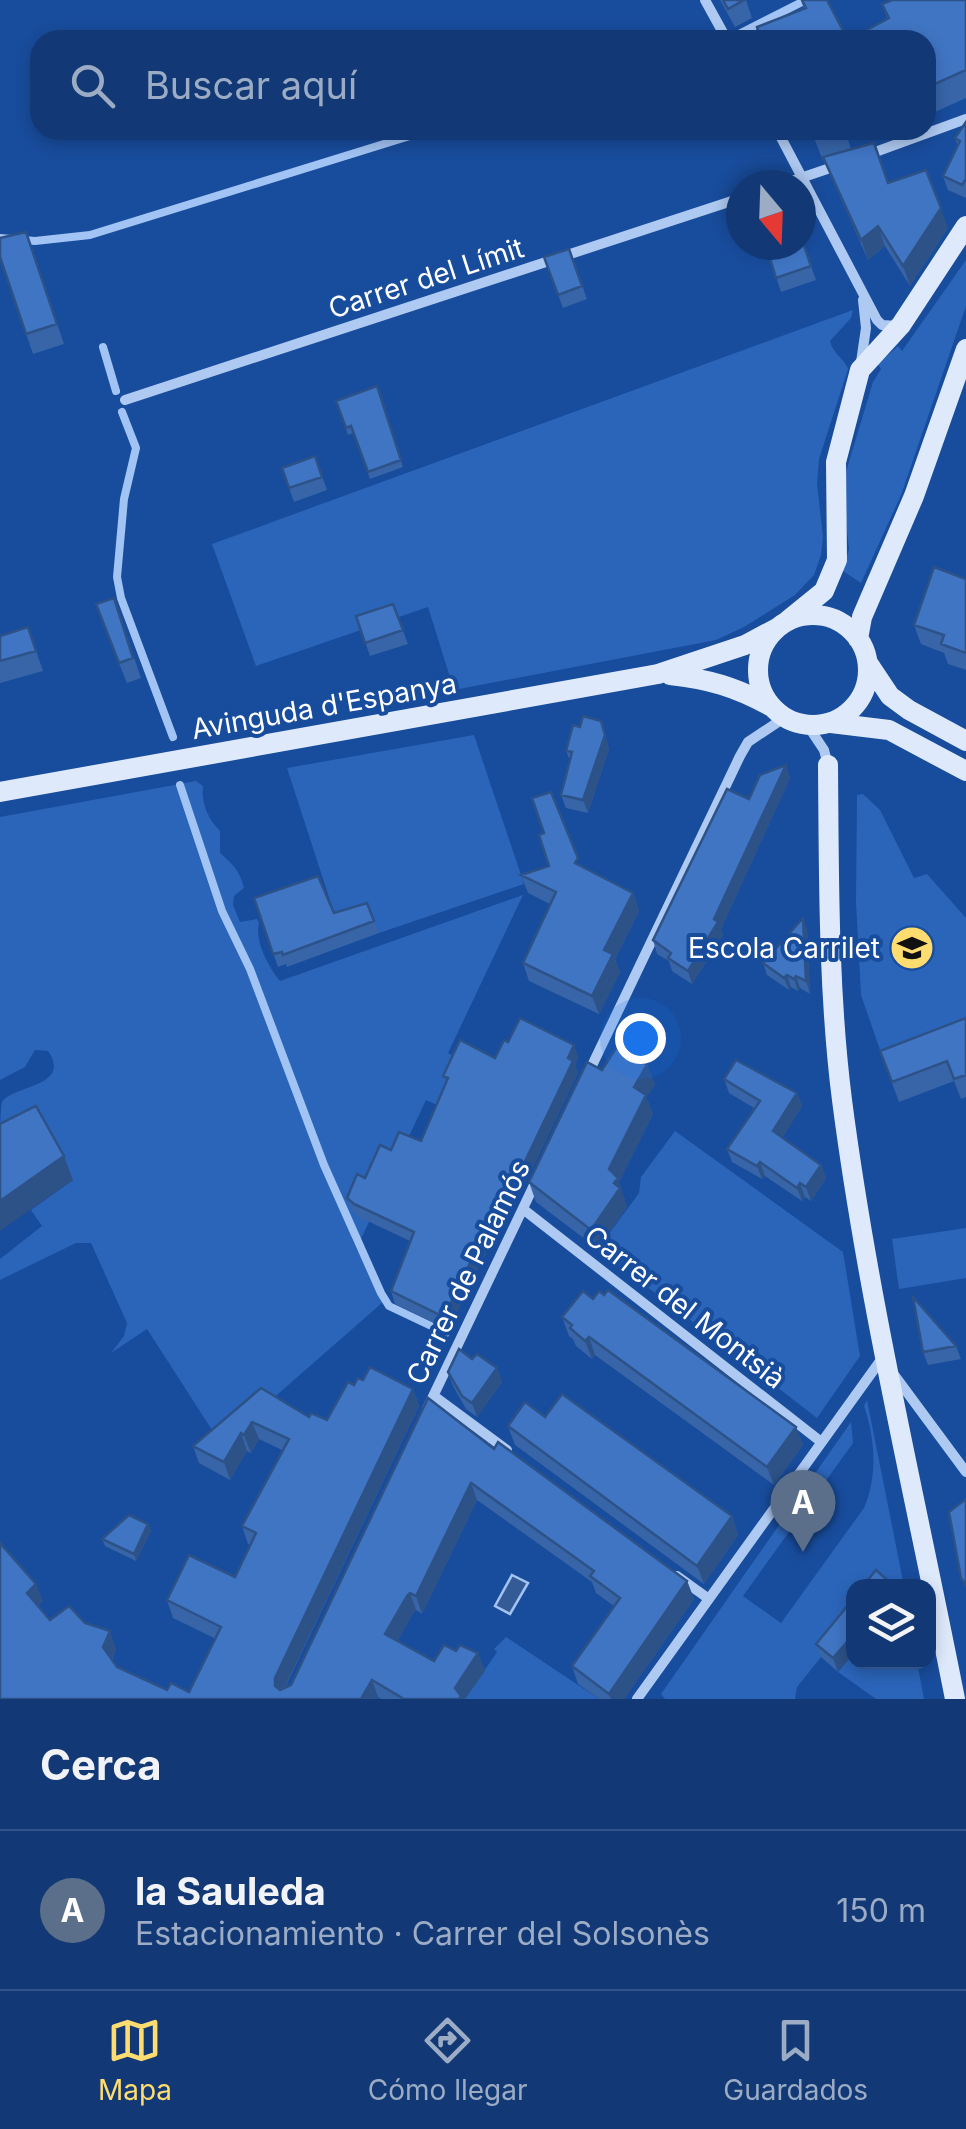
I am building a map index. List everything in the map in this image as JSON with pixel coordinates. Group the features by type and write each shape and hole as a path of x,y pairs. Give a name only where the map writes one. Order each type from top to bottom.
{"street":[{"path":"705,0 721,30"},
{"path":"936,130 966,119"},
{"path":"783,140 800,170"},
{"path":"816,173 907,140"},
{"path":"816,201 862,294 882,325 901,325"},
{"name":"Carrer del Límit","path":"125,400 726,203"},
{"path":"860,370 901,325 966,226"},
{"path":"862,294 866,328 860,370 836,462 837,560 824,591 766,641 758,666 761,691 777,712 808,726 824,750 828,765 838,1062 881,1360 898,1414 955,1699"},
{"path":"831,722 858,702 868,678 860,628 914,496 966,349"},
{"path":"782,624 802,616 826,617 860,628"},
{"name":"Avinguda d'Espanya","path":"0,792 658,674 745,645 782,624"},
{"path":"867,661 890,696 966,740"},
{"name":"Avinguda d'Espanya","path":"658,674 708,679 738,688 777,712"},
{"path":"583,1084 740,756 777,712"},
{"path":"808,726 831,722 890,730 966,771"},
{"name":"Carrer de Palamós","path":"425,1414 540,1173"},
{"name":"Carrer del Montsià","path":"523,1209 820,1441"},
{"path":"636,1699 881,1360"},
{"path":"881,1360 966,1472"},
{"path":"434,1396 522,1461"},
{"path":"898,1414 906,1406 948,1448"},
{"path":"662,1565 708,1599"}],"shaded area":[{"path":"966,260 966,306 901,495 861,583 843,571 849,549 842,485 873,382 881,369 878,364 898,346 902,351"},
{"path":"853,310 851,318 830,341 848,369 819,459 821,555 814,575 795,595 744,627 716,640 454,690 428,607 256,666 212,544"},
{"path":"474,735 524,884 379,933 338,925 287,768"},
{"path":"196,781 203,786 206,810 220,831 220,853 235,868 244,888 234,896 240,922 257,919 264,954 280,981 523,895 448,1053 461,1060 450,1111 426,1100 360,1241 352,1239 383,1302 221,1444 147,1329 111,1353 124,1336 127,1323 91,1243 76,1243 0,1280 0,1259 42,1226 31,1210 73,1180 0,1152 2,1102 47,1078 54,1063 48,1051 35,1050 25,1067 0,1080 0,817"},
{"name":"Escola Carrilet","path":"863,794 880,810 914,878 927,874 966,918 966,1041 887,1070 861,995 856,902 857,795"},
{"path":"675,1131 843,1252 860,1356 817,1418 598,1249 639,1193 641,1177"},
{"path":"966,1228 966,1278 899,1289 892,1239"},
{"path":"867,1400 903,1579 846,1579 846,1626 797,1687 795,1699 665,1699 661,1694 851,1422 853,1443 743,1596 781,1623 864,1508 873,1470 873,1444 864,1406"},
{"path":"512,1575 528,1583 510,1614 495,1606"},
{"path":"506,1637 599,1699 465,1699 497,1652 494,1649"},
{"path":"846,1662 846,1669 918,1669 924,1699 876,1699 838,1672"}],"building":[{"path":"723,0 744,0 728,9"},
{"path":"802,0 827,0 843,30 758,30 757,27 806,8"},
{"path":"892,0 966,0 966,70 936,84 936,30 867,30 889,18 882,4"},
{"path":"966,122 966,179 962,185 943,176 960,141 955,138"},
{"path":"874,143 888,183 926,170 941,208 903,266 878,226 861,240 823,157"},
{"path":"26,232 57,324 26,334 0,257 0,238"},
{"path":"569,249 582,286 558,295 544,257"},
{"path":"770,260 809,260 811,266 776,278"},
{"path":"377,386 401,460 368,472 351,426 346,428 336,401"},
{"path":"315,456 322,477 289,488 282,468"},
{"path":"934,567 966,579 966,653 941,644 944,635 914,625"},
{"path":"114,598 133,658 119,663 96,604"},
{"path":"393,604 403,630 365,643 356,616"},
{"path":"28,627 36,651 0,661 0,636"},
{"path":"583,716 601,721 605,735 583,800 561,795 572,752 566,751 573,725 580,727"},
{"path":"786,765 714,919 718,922 688,971 668,958 671,953 653,940 727,789 749,799 760,775"},
{"path":"551,792 578,858 575,863 633,893 604,950 613,954 592,996 523,963 556,892 521,875 549,866 539,835 544,833 532,798"},
{"path":"318,876 334,913 367,903 374,921 283,955 273,954 254,898"},
{"path":"803,918 806,981 796,976 784,978 763,963"},
{"path":"520,1018 574,1045 568,1058 573,1061 444,1317 391,1291 414,1232 347,1198 357,1174 365,1178 380,1145 391,1150 399,1132 421,1141 460,1040 495,1058"},
{"path":"966,1018 966,1075 954,1079 947,1061 892,1082 880,1051"},
{"path":"618,1045 647,1065 634,1087 646,1095 609,1169 618,1178 614,1183 620,1188 591,1230 529,1182 587,1062 602,1070"},
{"path":"736,1060 797,1093 773,1131 821,1165 806,1187 800,1183 797,1188 760,1162 757,1166 727,1149 760,1101 724,1079"},
{"path":"36,1106 64,1156 0,1201 0,1124"},
{"path":"608,1290 796,1427 767,1467 589,1337 585,1341 570,1328 572,1325 562,1317 583,1291 593,1299 599,1291 604,1295"},
{"path":"913,1297 956,1346 923,1352"},
{"path":"459,1349 472,1359 477,1354 497,1368 472,1403 462,1396 448,1372"},
{"path":"370,1367 413,1389 275,1678 275,1686 280,1690 291,1685 428,1398 494,1449 498,1442 687,1581 609,1694 572,1666 620,1598 590,1576 594,1571 471,1483 416,1596 407,1596 385,1634 434,1661 444,1645 456,1651 460,1645 478,1653 455,1688 459,1699 404,1699 372,1680 361,1699 0,1699 0,1543 36,1584 27,1593 50,1620 69,1606 85,1623 110,1631 103,1647 117,1667 167,1690 171,1683 189,1692 221,1627 167,1600 189,1555 235,1577 256,1533 242,1526 289,1439 252,1422 224,1462 193,1446 261,1388 309,1417 311,1413 327,1420 348,1382 354,1385 358,1378 363,1380"},
{"path":"562,1394 732,1516 697,1566 508,1426 525,1402 545,1417"},
{"path":"966,1499 966,1585 961,1578 949,1512"},
{"path":"129,1515 148,1524 134,1554 102,1539"},
{"path":"876,1570 886,1579 869,1579"},
{"path":"846,1608 846,1643 833,1658 816,1644"}],"waterway":[{"path":"747,30 806,0"},
{"path":"0,238 35,241 90,235 397,140"},
{"path":"103,347 116,391"},
{"path":"122,412 136,448 124,499 117,577 121,598 173,737"},
{"path":"180,785 222,911 250,969 324,1165 381,1293 389,1306 446,1333"}],"place":[{"name":"Escola Carrilet","path":"912,948"},
{"name":"la Sauleda","path":"803,1552"}]}
